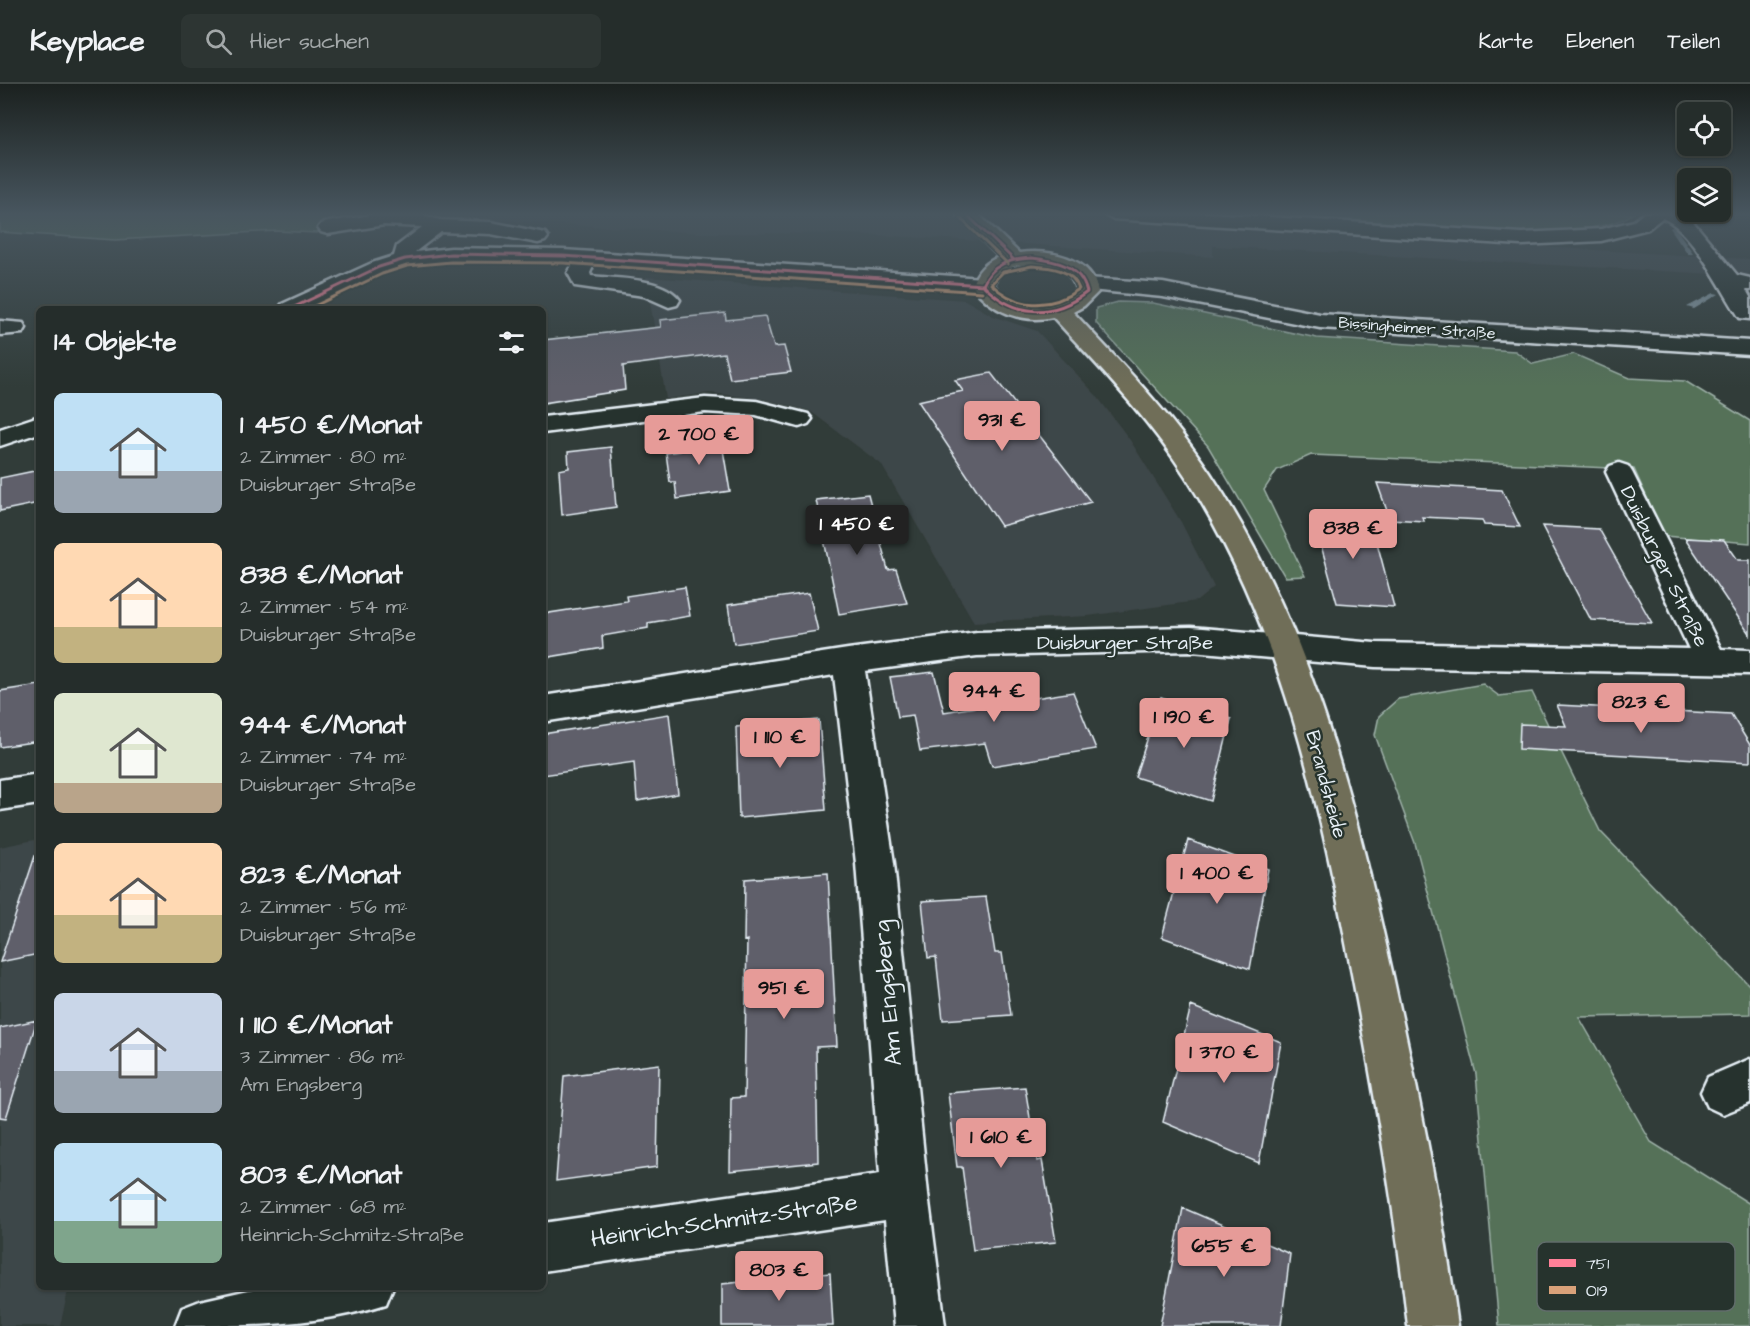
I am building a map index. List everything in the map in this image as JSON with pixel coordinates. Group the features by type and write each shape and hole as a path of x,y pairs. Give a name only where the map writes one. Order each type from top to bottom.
{"main road":[{"path":"990,271 983,285 988,294 1010,307 1042,312 1058,310 1081,300 1087,292 1087,284 1081,274 1076,271"},
{"name":"Brandsheide","path":"1058,310 1150,409 1185,455 1226,524 1287,649 1316,736 1355,891 1394,1081 1432,1326"}],"street":[{"path":"296,306 369,271"},
{"path":"580,271 583,281 650,290 669,300"},
{"path":"777,271 983,285"},
{"path":"1730,271 1740,282 1748,313"},
{"name":"Bissingheimer Straße","path":"1087,284 1163,290 1320,321 1750,348"},
{"path":"546,425 705,405 756,408 799,419"},
{"path":"0,438 36,425"},
{"name":"Duisburger Straße","path":"1619,472 1711,661"},
{"name":"Duisburger Straße","path":"546,709 848,661 962,645 1009,643 1191,639 1287,649 1468,658 1750,662"},
{"name":"Am Engsberg","path":"848,661 875,863 905,1194 920,1326"},
{"path":"0,795 36,789"},
{"name":"Heinrich-Schmitz-Straße","path":"546,1247 905,1194"},
{"path":"200,1326 356,1290"}],"shaded area":[{"path":"1660,271 1750,271 1750,276"},
{"path":"646,277 965,300 993,316 1037,331 1096,395 1130,440 1181,522 1214,587 1197,601 1088,616 974,622 881,464 810,411 762,399 710,393 666,399"},
{"path":"36,840 36,1290 68,1290 60,1326 0,1326 0,847"}],"green space":[{"path":"1118,302 1153,303 1317,338 1515,351 1533,364 1574,354 1629,378 1685,381 1750,421 1750,543 1664,536 1634,469 1311,455 1277,470 1264,490 1305,576 1285,577 1208,446 1096,323 1096,308"},
{"path":"1483,684 1499,696 1532,692 1600,831 1750,986 1750,1014 1579,1017 1651,1142 1750,1204 1750,1326 1499,1326 1476,1074 1415,843 1375,735 1379,716 1398,699"}],"building":[{"path":"725,313 726,320 765,316 774,347 784,346 791,372 730,379 724,353 623,366 625,390 546,403 546,340 661,327 660,320"},
{"path":"991,373 1091,502 1001,526 918,401 963,391 955,380"},
{"path":"720,432 730,491 677,499 675,482 670,482 666,453 680,451 677,437"},
{"path":"611,447 616,507 562,515 559,470 569,468 568,452"},
{"path":"36,471 36,504 0,511 0,478"},
{"path":"1377,483 1502,490 1520,527 1484,525 1482,520 1422,517 1424,521 1390,519"},
{"path":"868,494 888,570 896,569 907,603 839,614 816,500"},
{"path":"1312,513 1370,516 1394,607 1337,603"},
{"path":"1542,526 1599,529 1652,623 1591,620"},
{"path":"1685,538 1724,540 1738,560 1750,560 1750,635"},
{"path":"685,587 690,616 648,623 648,628 602,636 603,648 546,658 546,614 627,601 626,596"},
{"path":"809,593 818,631 734,644 728,605"},
{"path":"934,672 944,712 1073,692 1096,749 992,766 985,743 920,751 913,715 898,717 890,677"},
{"path":"36,685 36,741 0,747 0,691"},
{"path":"1161,697 1231,719 1211,801 1135,777"},
{"path":"1557,705 1731,714 1750,745 1750,762 1519,749 1520,724 1566,726"},
{"path":"669,714 678,794 637,801 634,762 546,775 546,734"},
{"path":"819,720 826,810 739,818 736,727"},
{"path":"1188,840 1268,869 1250,969 1162,937"},
{"path":"35,856 36,856 36,955 0,962"},
{"path":"828,873 837,1046 816,1047 818,1162 730,1171 731,1098 744,1097 747,940 744,941 745,879"},
{"path":"986,897 995,953 1002,953 1011,1015 943,1020 936,957 928,958 922,901"},
{"path":"1191,1006 1281,1042 1259,1163 1163,1122"},
{"path":"36,1020 6,1118 0,1117 0,1028"},
{"path":"659,1064 657,1167 556,1181 564,1076"},
{"path":"1025,1087 1037,1161 1042,1160 1056,1242 973,1250 962,1167 957,1167 948,1093"},
{"path":"1183,1208 1290,1254 1281,1326 1160,1326"},
{"path":"830,1273 833,1326 722,1326 722,1284"}],"waterway":[{"path":"1691,307 1716,294"}],"transit line":[{"name":"751","path":"296,306 371,271"},
{"name":"O19","path":"314,306 392,271"},
{"name":"O19","path":"678,271 982,292"},
{"name":"751","path":"780,271 983,285"},
{"name":"751","path":"992,271 983,285 1006,304 1019,310 1033,312 1062,308 1087,292 1080,275 1075,271"},
{"name":"O19","path":"1006,271 991,284 1000,293 1022,303 1046,304 1069,296 1079,289 1077,282 1062,271"}]}
